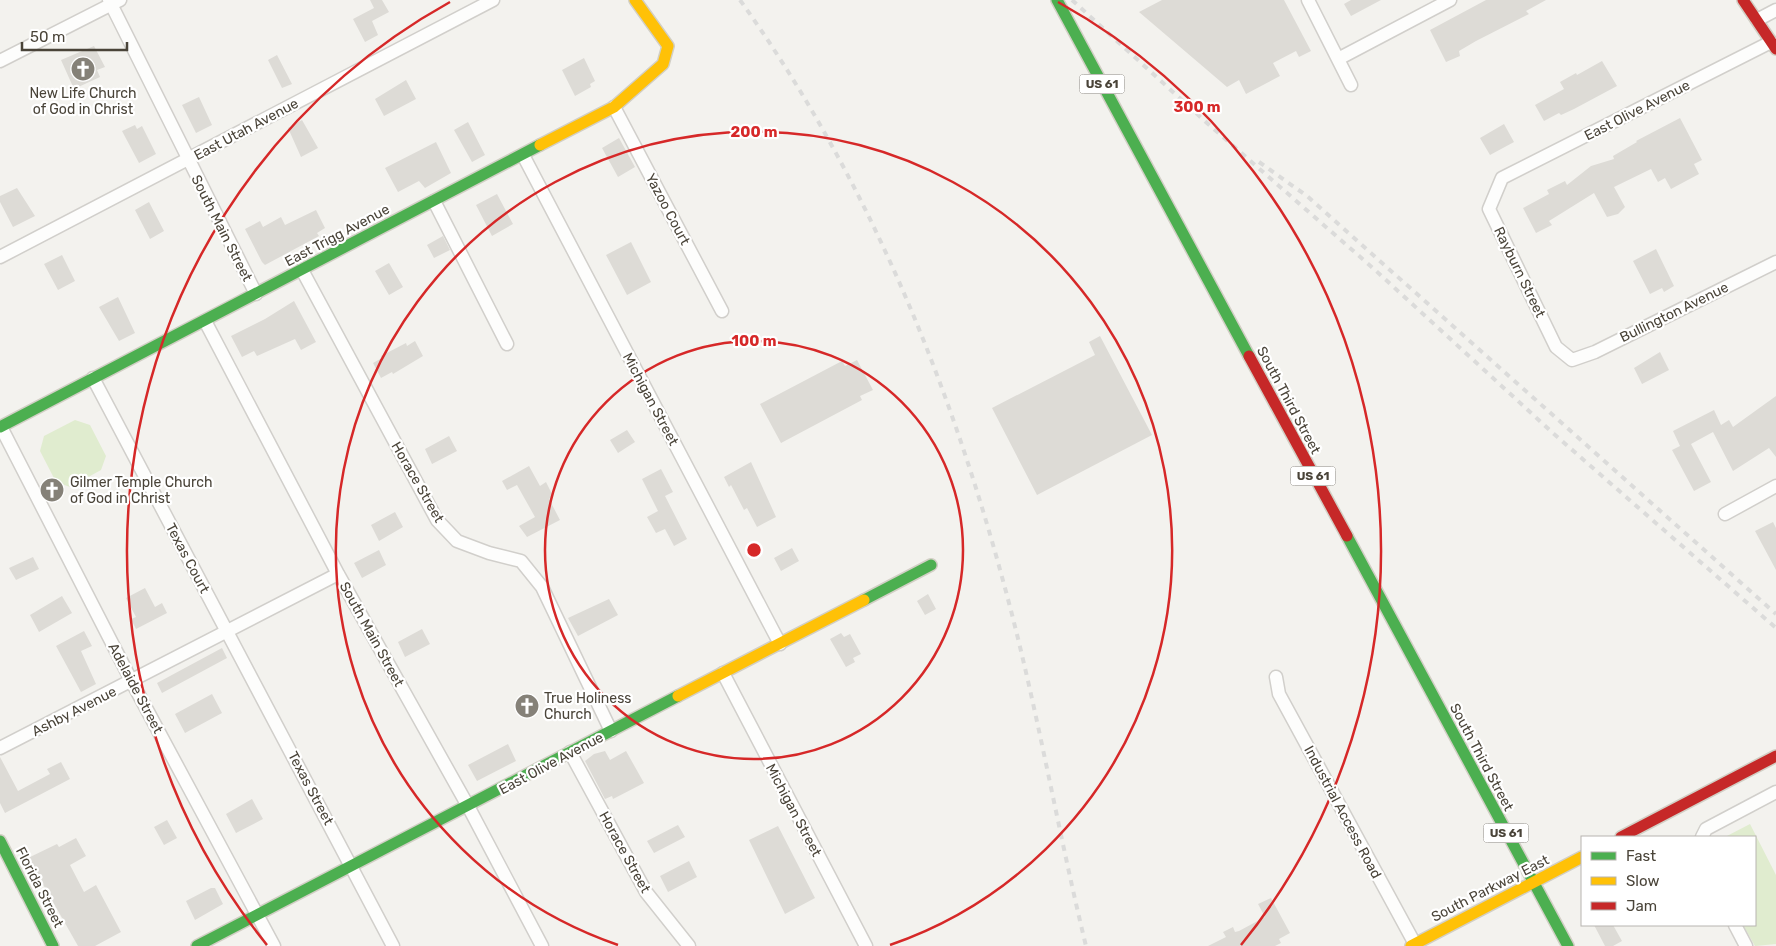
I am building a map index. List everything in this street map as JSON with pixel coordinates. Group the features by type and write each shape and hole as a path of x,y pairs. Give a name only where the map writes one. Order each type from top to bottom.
{"street":[{"name":"East Utah Avenue","path":"0,258 493,0"},
{"name":"East Trigg Avenue","path":"1,427 614,107 663,64 668,46 635,0"},
{"name":"South Third Street","path":"1057,0 1568,946"},
{"path":"1308,0 1351,85"},
{"path":"1338,59 1450,0"},
{"path":"1743,0 1774,45"},
{"name":"South Main Street","path":"113,2 187,159 256,294"},
{"path":"0,61 113,2"},
{"path":"1757,20 1776,10"},
{"name":"East Olive Avenue","path":"1502,178 1774,45"},
{"name":"Yazoo Court","path":"614,107 722,311"},
{"name":"Michigan Street","path":"523,155 780,644"},
{"name":"Rayburn Street","path":"1502,178 1489,210 1556,347 1572,360"},
{"path":"434,201 506,344"},
{"name":"Bullington Avenue","path":"1572,360 1595,352 1776,262"},
{"name":"Horace Street","path":"302,270 437,520 457,541 489,553 521,561 542,588 611,731"},
{"name":"South Main Street","path":"205,321 338,574 468,806 542,946"},
{"name":"Texas Court","path":"93,378 227,632"},
{"name":"Adelaide Street","path":"1,427 132,682 274,946"},
{"path":"1725,514 1776,486"},
{"name":"East Olive Avenue","path":"197,946 931,565"},
{"name":"Ashby Avenue","path":"0,748 132,682 338,574"},
{"name":"Texas Street","path":"227,632 393,946"},
{"name":"Michigan Street","path":"723,674 866,946"},
{"name":"Industrial Access Road","path":"1276,678 1279,694 1413,945"},
{"name":"Horace Street","path":"570,752 646,892 689,946"},
{"path":"1624,836 1776,756"},
{"path":"1702,836 1706,829 1776,792"},
{"name":"Florida Street","path":"0,841 53,946"},
{"name":"South Parkway East","path":"1413,945 1581,858"},
{"path":"1736,926 1746,946"}],"green space":[{"path":"75,420 90,425 106,456 101,470 70,487 56,482 40,451 44,436"},
{"path":"1750,824 1776,875 1776,944 1755,946 1744,926 1756,926 1756,836 1727,836"}],"building":[{"path":"370,0 382,0 389,12 372,21 378,35 365,42 353,19 374,8"},
{"path":"1162,0 1284,0 1311,51 1299,57 1296,51 1273,63 1280,76 1246,94 1239,80 1227,87 1139,12"},
{"path":"1351,0 1381,0 1351,16 1344,4"},
{"path":"1486,0 1546,0 1526,11 1529,14 1476,41 1459,51 1460,56 1446,62 1430,30"},
{"name":"New Life Church of God in Christ","path":"94,46 105,67 97,70 100,77 74,89 61,60"},
{"path":"277,55 292,84 282,88 268,60"},
{"path":"584,58 595,81 590,84 591,87 575,96 562,70"},
{"path":"1602,61 1617,86 1574,109 1561,115 1559,113 1544,121 1535,105 1564,89 1560,82"},
{"path":"406,80 416,99 384,116 375,99"},
{"path":"199,97 212,125 196,133 182,105"},
{"path":"1680,118 1702,160 1694,164 1699,174 1671,189 1665,178 1658,182 1651,169 1614,187 1625,207 1618,214 1607,217 1594,193 1549,221 1552,225 1536,233 1523,208 1549,194 1547,190 1565,181 1567,185 1591,166 1614,159 1613,156 1636,141"},
{"path":"302,120 318,148 301,157 288,128"},
{"path":"468,122 485,155 472,162 454,130"},
{"path":"1504,124 1514,142 1490,155 1480,138"},
{"path":"135,125 137,129 142,126 156,154 139,163 122,131"},
{"path":"619,138 635,167 618,177 602,148"},
{"path":"436,142 451,173 425,188 419,181 398,192 385,168"},
{"path":"17,188 35,216 13,227 0,202 0,196"},
{"path":"497,194 513,224 492,236 476,205"},
{"path":"149,202 164,231 150,239 135,210"},
{"path":"316,210 325,228 317,233 319,236 265,265 245,229 260,221 263,227 281,217 285,225"},
{"path":"443,236 450,250 434,258 427,245"},
{"path":"631,242 651,282 627,295 606,255"},
{"path":"1656,249 1674,286 1664,292 1662,288 1650,294 1633,261"},
{"path":"62,255 75,281 58,290 44,264"},
{"path":"389,263 403,287 389,295 375,271"},
{"path":"118,297 135,333 119,341 99,307"},
{"path":"294,301 316,342 301,350 295,339 257,356 254,351 242,357 231,336 265,319"},
{"path":"1100,336 1152,435 1037,495 992,408 1095,355 1089,342"},
{"path":"415,341 423,356 393,374 392,372 381,378 373,363 382,358 381,356 406,343 407,346"},
{"path":"1660,352 1669,370 1642,384 1634,368"},
{"path":"857,360 873,390 860,396 862,400 781,443 760,404 842,361 845,366"},
{"path":"1776,396 1776,457 1769,448 1733,471 1713,432 1691,444 1711,482 1694,491 1672,450 1680,446 1673,431 1714,410 1721,425 1729,420 1733,427"},
{"path":"627,430 635,442 618,453 610,440"},
{"path":"449,436 457,451 432,464 425,449"},
{"path":"751,462 776,517 757,527 747,508 744,510 731,485 729,487 724,477"},
{"path":"529,466 540,486 546,482 553,496 549,499 560,520 527,537 519,526 535,517 517,485 507,490 502,481"},
{"path":"661,469 673,492 665,496 687,539 674,546 665,529 656,533 647,517 658,511 642,479"},
{"path":"395,512 403,527 379,541 371,525"},
{"path":"1773,522 1776,528 1776,570 1755,531"},
{"path":"792,548 799,561 781,571 774,558"},
{"path":"379,550 386,565 362,578 354,563"},
{"path":"33,557 39,569 16,580 9,568"},
{"path":"145,588 155,607 162,603 167,613 136,629 131,619 136,617 126,598"},
{"path":"928,594 936,609 925,615 917,601"},
{"path":"62,596 72,613 39,632 30,615"},
{"path":"609,599 618,615 578,636 568,618"},
{"path":"422,629 430,644 405,657 398,642"},
{"path":"84,631 92,646 81,651 96,684 81,692 56,646"},
{"path":"841,633 844,637 850,634 861,654 853,658 855,662 846,667 830,639"},
{"path":"222,648 227,658 162,693 157,683"},
{"path":"212,694 222,713 185,733 175,714"},
{"path":"508,744 516,761 477,781 468,765"},
{"path":"605,751 610,760 626,751 644,783 613,799 612,796 605,799 585,761 594,754"},
{"path":"0,757 18,791 50,774 47,769 61,762 70,779 5,813 0,803"},
{"path":"252,799 263,819 236,833 226,814"},
{"path":"167,820 177,838 164,845 154,827"},
{"path":"678,825 685,837 654,853 647,841"},
{"path":"778,826 815,898 785,914 749,840"},
{"path":"76,838 86,856 70,865 84,892 96,885 121,932 95,946 78,946 28,858 57,844 59,847"},
{"path":"689,861 697,877 668,892 660,876"},
{"path":"211,888 215,888 223,904 195,920 186,901"},
{"path":"1271,898 1290,933 1279,939 1281,943 1275,946 1208,946 1226,937 1223,932 1233,927 1235,932 1239,931 1265,917 1258,904"},
{"path":"1595,926 1614,926 1622,941 1613,946 1605,946"}],"railway":[{"path":"740,0 786,68 827,137 865,209 899,282 930,357 958,433 983,510 1016,632 1086,946"},
{"path":"1072,0 1207,123 1374,269 1554,434 1776,628"},
{"path":"1259,162 1307,196 1776,614"}],"traffic: fast":[{"path":"1057,0 1249,356"},
{"path":"0,427 540,145"},
{"path":"1347,536 1568,946"},
{"path":"864,600 931,565"},
{"path":"197,946 678,696"},
{"path":"0,841 53,946"}],"traffic: slow":[{"path":"540,145 614,107 663,64 668,46 635,0"},
{"path":"678,696 864,600"},
{"path":"1411,946 1581,858"}],"traffic: jam":[{"path":"1743,0 1776,49"},
{"path":"1249,356 1347,536"},
{"path":"1623,836 1776,756"}],"place":[{"name":"New Life Church of God in Christ","path":"83,69"},
{"name":"Gilmer Temple Church of God in Christ","path":"52,490"},
{"name":"True Holiness Church","path":"527,706"}]}
